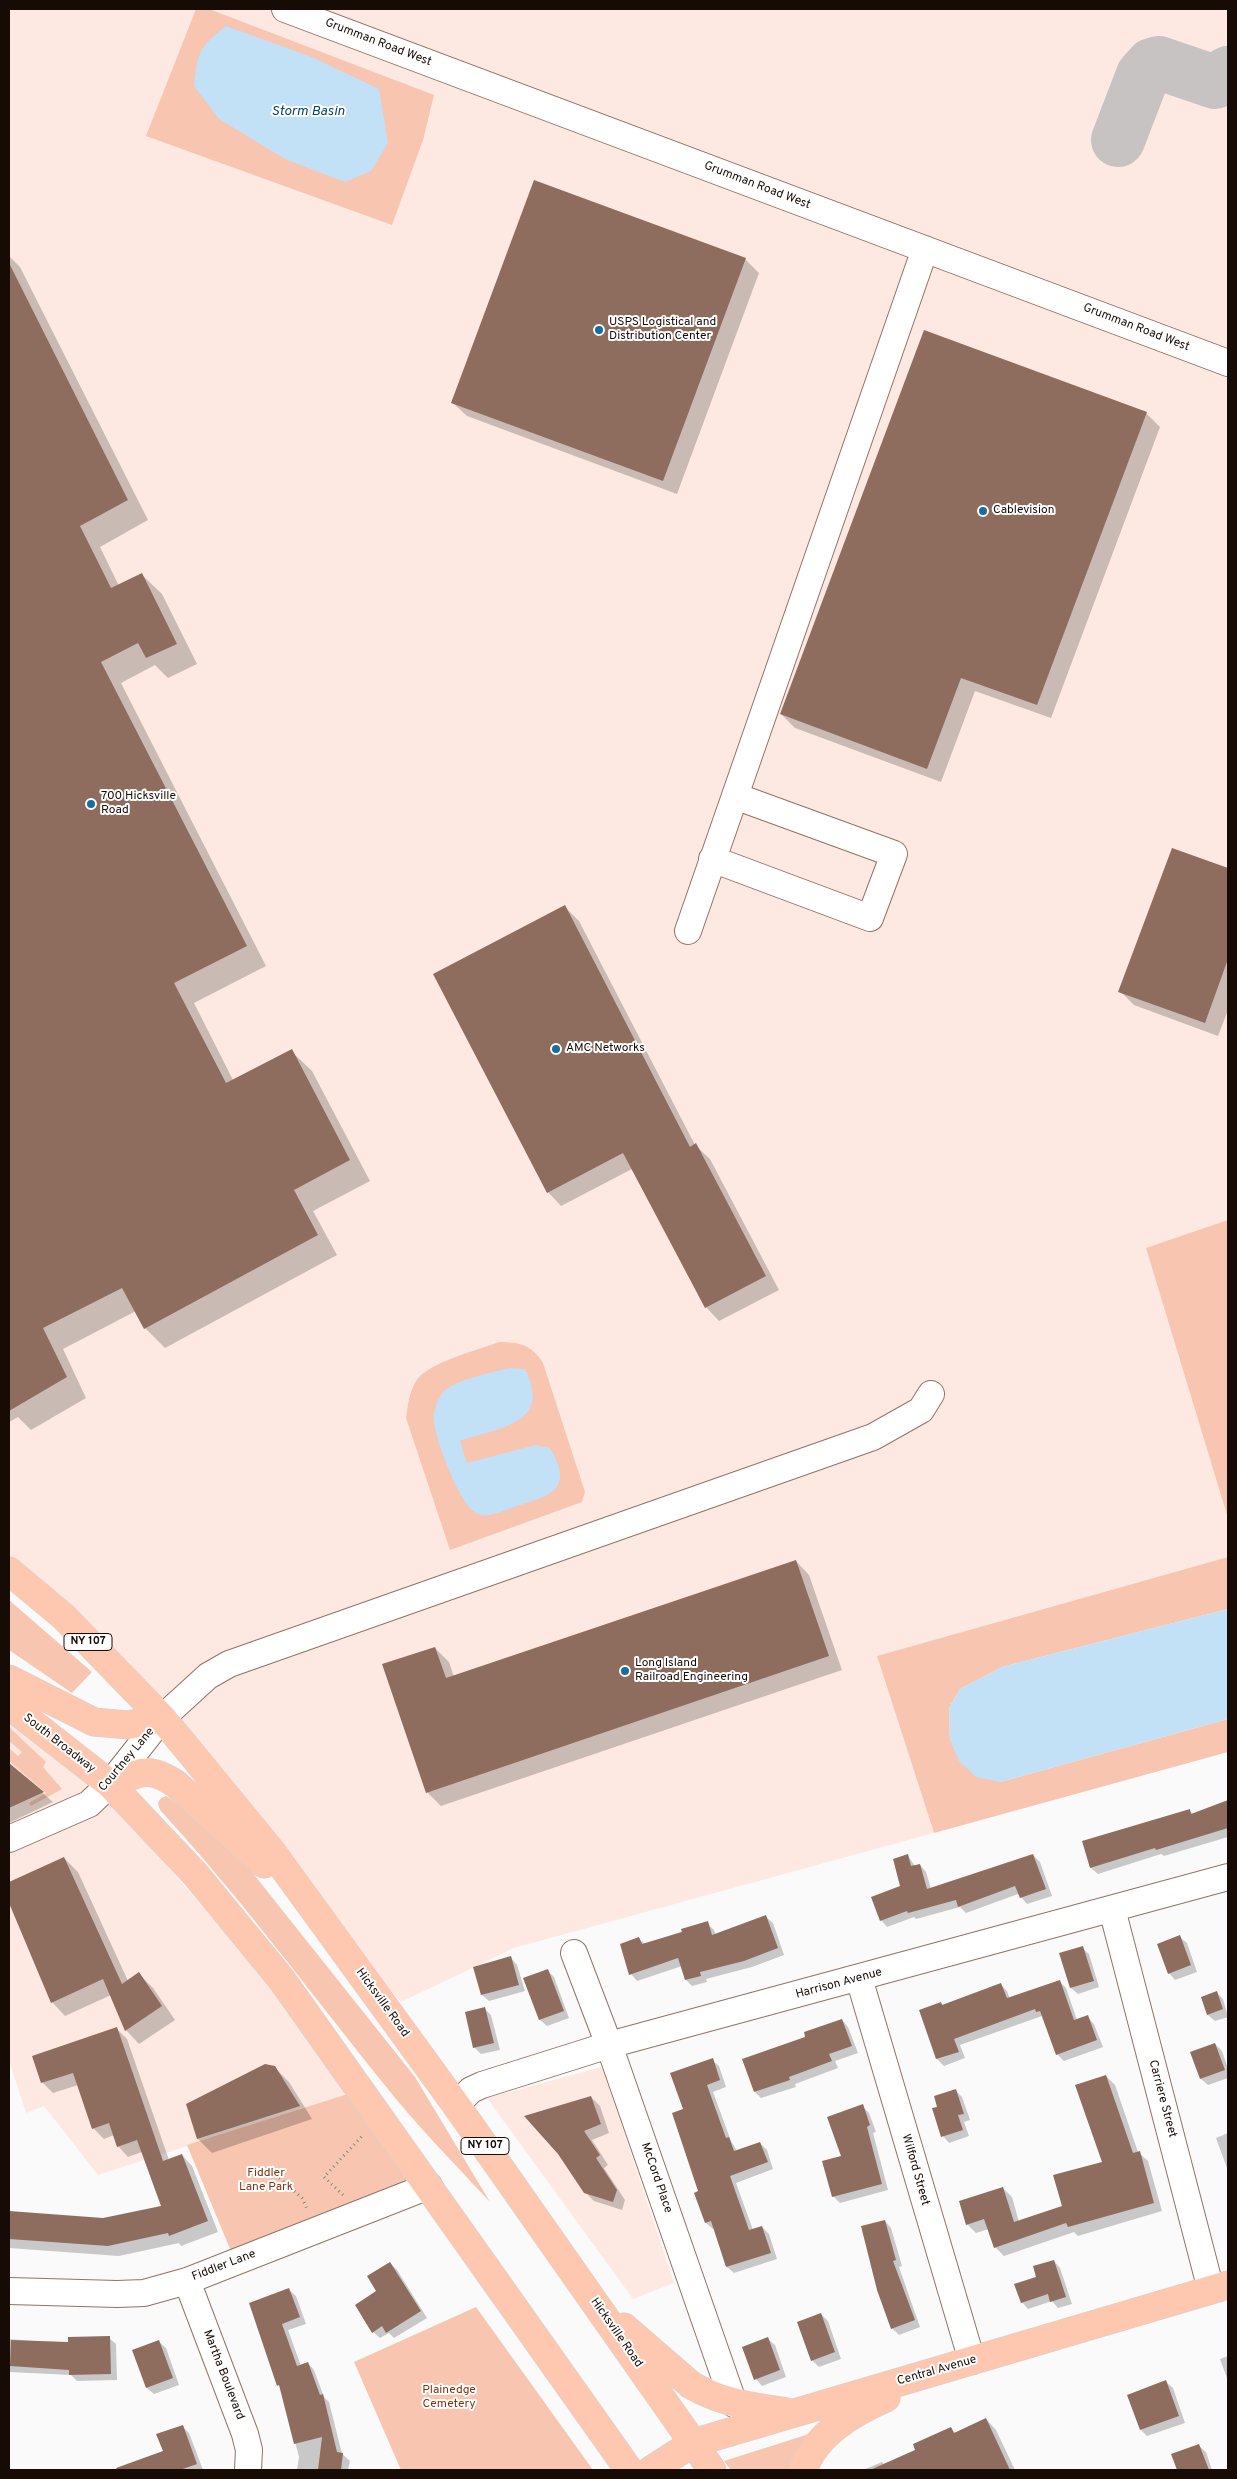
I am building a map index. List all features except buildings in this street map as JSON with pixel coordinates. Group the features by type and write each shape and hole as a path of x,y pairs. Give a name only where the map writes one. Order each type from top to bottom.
{"main road":[{"name":"Hicksville Road","path":"9,1571 64,1617 162,1718 272,1852 456,2105 712,2470"},
{"path":"9,1679 94,1722 128,1725 162,1718"},
{"name":"South Broadway","path":"9,1705 110,1784"},
{"path":"314,1909 176,1784 160,1774 140,1772 110,1784 195,1874 264,1958 380,2117 629,2470"},
{"name":"Central Avenue","path":"652,2470 693,2443 1220,2287"},
{"path":"595,2303 691,2385 703,2392 734,2404 794,2413"},
{"path":"803,2470 814,2447 830,2431 871,2404 964,2363"}],"street":[{"name":"Grumman Road West","path":"285,9 1228,363"},
{"path":"688,931 925,249"},
{"path":"712,860 870,918 894,854 735,796"},
{"name":"Courtney Lane","path":"9,1839 89,1804 110,1784 162,1718 208,1676 229,1664 873,1437 921,1410 931,1394"},
{"name":"Harrison Avenue","path":"456,2105 476,2087 609,2045 1228,1876"},
{"name":"Carriere Street","path":"1112,1909 1220,2287"},
{"name":"McCord Place","path":"574,1953 609,2045 734,2404"},
{"name":"Wilford Street","path":"859,1978 964,2363"},
{"name":"Fiddler Lane","path":"9,2291 144,2293 188,2281 429,2186"},
{"name":"Martha Boulevard","path":"188,2281 245,2434 249,2450 248,2470"}],"path":[{"path":"324,2177 380,2117"},
{"path":"268,2168 302,2198 316,2230"}],"shaded area":[{"path":"9,9 1228,9 1228,1557 877,1656 934,1833 514,1948 401,2002 9,1560"},
{"path":"9,1719 116,1806 274,1990 354,2092 98,2175 44,2106 26,2113 9,2060"},
{"path":"602,2067 674,2283 633,2299 487,2098"}],"green space":[{"path":"196,9 209,9 434,95 423,140 392,225 146,136"},
{"path":"1228,1220 1228,1518 1146,1248"},
{"path":"499,1342 519,1344 530,1348 543,1363 585,1492 582,1502 450,1550 406,1418 409,1399 416,1381 431,1368"},
{"path":"1228,1557 1228,1609 1002,1667 960,1689 949,1708 950,1740 1000,1782 1228,1719 1228,1752 934,1833 877,1656"},
{"path":"9,1600 92,1672 72,1693 9,1650"},
{"path":"9,1727 46,1762 43,1767 62,1789 31,1806 29,1803 46,1793 9,1761 9,1748 18,1756 22,1752 9,1741"},
{"path":"166,1796 209,1824 236,1852 415,2077 490,2202 396,2099 246,1910 160,1810 158,1803 161,1798"},
{"name":"Fiddler Lane Park","path":"354,2092 419,2182 233,2256 187,2145"},
{"name":"Plainedge Cemetery","path":"476,2307 593,2470 401,2470 354,2362"},
{"path":"828,2428 796,2470 731,2470 724,2461"}],"water":[{"name":"Storm Basin","path":"226,26 312,57 379,89 388,143 371,171 345,182 285,159 219,119 194,86 196,66 201,52 210,40"},
{"path":"510,1368 525,1369 532,1387 532,1401 527,1412 506,1427 460,1441 467,1463 535,1445 550,1448 560,1473 559,1482 555,1489 539,1499 496,1514 478,1514 464,1500 443,1456 435,1429 434,1413 439,1399 448,1388 475,1377"},
{"path":"1228,1609 1228,1719 1000,1782 976,1777 959,1761 950,1740 949,1708 960,1689 1002,1667"}],"taxiway":[{"path":"1118,140 1143,75 1152,65 1159,63 1215,82 1226,77 1228,73"}],"place":[{"name":"USPS Logistical and Distribution Center","path":"599,330"},
{"name":"Cablevision","path":"983,511"},
{"name":"700 Hicksville Road","path":"91,804"},
{"name":"AMC Networks","path":"556,1049"},
{"name":"Long Island Railroad Engineering","path":"625,1671"}]}
